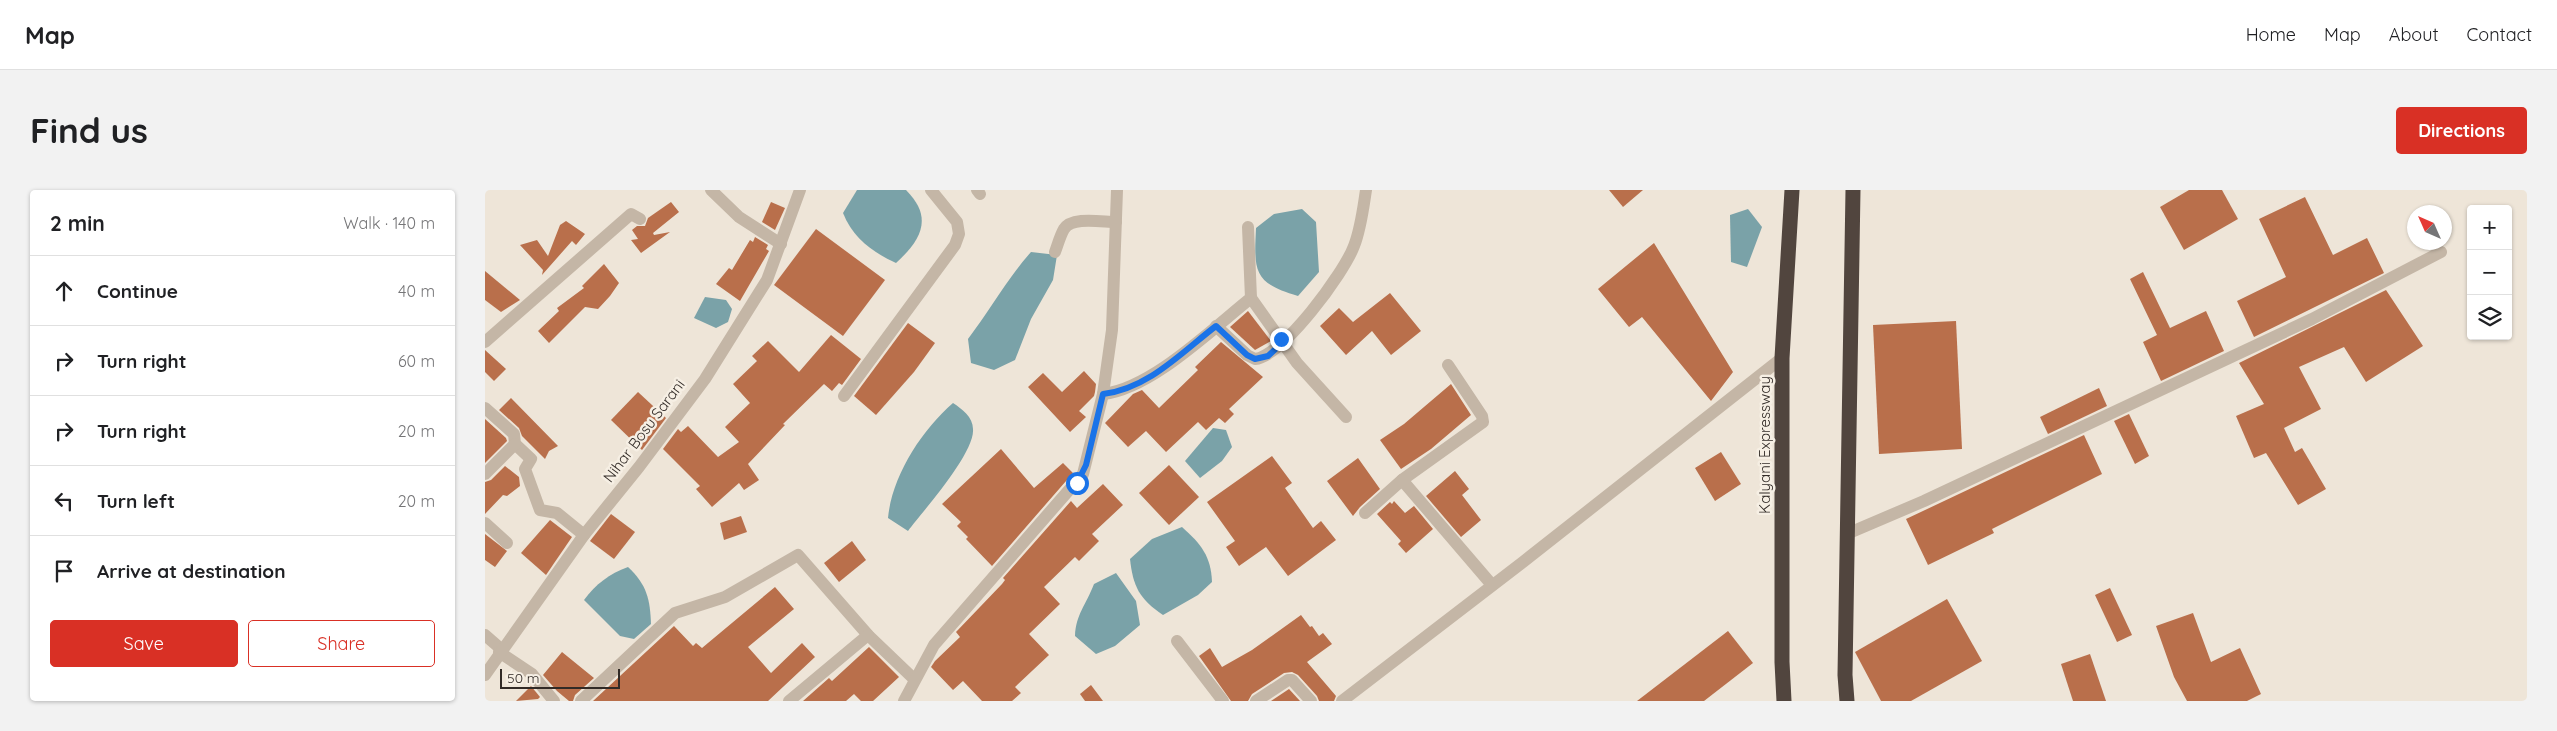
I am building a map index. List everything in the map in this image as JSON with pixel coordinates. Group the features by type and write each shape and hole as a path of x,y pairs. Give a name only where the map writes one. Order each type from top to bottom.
{"highway":[{"name":"Kalyani Expressway","path":"1785,701 1782,662 1782,358 1792,190"},
{"path":"1847,701 1845,675 1849,533 1853,190"}],"street":[{"path":"711,190 739,217 781,244"},
{"name":"Nihar Bosu Sarani","path":"485,675 500,651 584,535 639,467 705,378 767,280 801,190"},
{"path":"844,396 955,245 959,234 957,222 931,190"},
{"path":"904,701 914,679 934,645 1077,483 1086,465 1103,394 1112,330 1117,190"},
{"path":"1216,326 1247,355 1255,359 1268,356 1283,342 1329,290 1340,273 1354,248 1366,190"},
{"path":"485,342 631,214 640,219"},
{"path":"1055,252 1063,231 1068,224 1081,221 1116,222"},
{"path":"1248,227 1251,298 1297,363 1346,417"},
{"path":"1849,533 1924,501 2311,319 2441,252"},
{"path":"1103,394 1120,392 1143,382 1251,298"},
{"path":"1342,701 1493,586 1782,358"},
{"path":"1365,513 1402,480 1483,422 1482,416 1448,365"},
{"path":"485,408 514,434 515,444 531,459 525,469 540,510 557,513 584,535"},
{"path":"485,474 515,444"},
{"path":"1402,480 1493,586"},
{"path":"485,523 507,543"},
{"path":"581,701 675,612 725,597 795,555 801,557 868,635 914,679"},
{"path":"485,635 500,651 532,674 554,701"},
{"path":"789,701 868,635"},
{"path":"1177,641 1223,701"},
{"path":"1256,701 1289,680 1295,682 1311,701"}],"water":[{"path":"857,190 906,190 915,200 922,219 921,228 912,246 896,263 871,249 858,237 847,222 843,213"},
{"path":"1302,209 1316,222 1319,272 1298,296 1272,286 1259,273 1255,255 1256,228 1274,214"},
{"path":"1748,209 1762,227 1747,267 1731,262 1730,215"},
{"path":"1031,252 1057,255 1053,280 1031,319 1015,360 994,370 971,363 968,339"},
{"path":"705,297 726,300 732,309 728,322 716,328 694,318"},
{"path":"953,403 969,417 973,425 971,439 966,452 947,482 908,531 888,518 895,486 919,441 941,414"},
{"path":"1213,428 1226,430 1232,447 1222,461 1200,478 1185,461"},
{"path":"1182,527 1204,551 1210,565 1212,582 1198,595 1163,615 1148,603 1139,591 1133,577 1130,559 1152,539"},
{"path":"628,567 643,586 651,615 651,624 634,639 620,636 584,600 603,580"},
{"path":"1116,573 1136,601 1140,625 1115,646 1096,654 1075,636 1077,622 1094,584"}],"building":[{"path":"1609,190 1643,190 1623,207"},
{"path":"2189,190 2222,190 2238,219 2184,250 2160,207"},
{"path":"2305,197 2333,255 2367,238 2384,273 2254,337 2237,301 2286,277 2259,219"},
{"path":"671,202 679,212 653,233 654,235 670,232 641,253 631,240 638,239 632,230 637,226 645,226 648,218"},
{"path":"771,202 785,208 775,230 762,222"},
{"path":"566,221 585,234 576,245 572,241 542,275 543,270 520,245 537,240 548,256 560,225"},
{"path":"816,229 885,280 843,336 774,285"},
{"path":"755,237 768,245 766,249 769,251 740,301 716,284 729,268 732,270 750,240 753,242"},
{"path":"1654,243 1733,372 1711,401 1642,317 1629,327 1598,289"},
{"path":"604,264 619,283 610,296 598,309 585,307 549,343 538,331 559,311 557,308 584,288 582,286"},
{"path":"485,271 520,300 501,312 485,300"},
{"path":"2143,272 2170,328 2206,311 2224,351 2161,381 2143,342 2157,335 2130,279"},
{"path":"2386,290 2423,346 2366,382 2344,347 2299,367 2321,409 2284,428 2295,452 2302,448 2326,489 2298,505 2266,453 2254,458 2236,416 2264,404 2239,363"},
{"path":"1390,293 1421,331 1391,355 1372,331 1346,355 1320,326 1339,308 1353,322"},
{"path":"1248,311 1271,341 1255,350 1230,327"},
{"path":"1956,321 1962,449 1879,454 1873,325"},
{"path":"908,323 935,343 914,372 876,415 854,396"},
{"path":"831,335 861,359 842,385 839,383 832,391 824,384 783,424 785,425 748,464 759,480 744,490 739,483 712,507 696,489 700,486 663,449 678,429 681,432 688,426 718,457 739,442 725,427 750,403 733,384 757,361 752,356 768,341 799,372"},
{"path":"1221,342 1263,377 1229,409 1234,414 1225,423 1219,418 1206,430 1198,422 1166,452 1146,431 1128,447 1105,423 1133,394 1142,390 1159,408 1198,370 1195,367"},
{"path":"485,350 506,369 494,381 485,372"},
{"path":"1084,371 1096,384 1095,392 1094,396 1079,411 1086,417 1070,432 1028,387 1043,373 1062,392"},
{"path":"1451,384 1471,415 1431,449 1401,469 1380,440 1404,424"},
{"path":"2099,388 2107,406 2048,434 2040,417"},
{"path":"638,392 666,418 642,450 611,420"},
{"path":"511,398 558,446 549,451 545,459 522,436 519,428 499,410"},
{"path":"2129,414 2149,456 2135,464 2114,421"},
{"path":"485,419 507,441 485,463"},
{"path":"2084,435 2102,474 1992,529 1994,533 1928,565 1906,519"},
{"path":"1001,449 1034,488 1063,463 1073,473 992,566 966,539 968,537 957,526 961,522 942,504"},
{"path":"1721,452 1741,484 1715,501 1695,468"},
{"path":"1272,456 1292,483 1285,488 1313,528 1321,521 1336,540 1288,576 1266,547 1239,566 1226,547 1235,541 1207,502"},
{"path":"1358,458 1380,489 1353,516 1327,481"},
{"path":"1169,465 1199,497 1169,525 1139,493"},
{"path":"505,466 519,477 520,486 507,496 503,495 485,514 485,482 491,480"},
{"path":"1455,471 1469,489 1462,495 1481,520 1461,537 1426,496"},
{"path":"1103,484 1123,505 1092,534 1099,541 1079,561 1075,557 1044,587 1060,604 1029,634 1049,655 1015,687 1021,693 1012,701 982,701 963,681 953,690 931,667 960,637 956,632 1002,584 1005,580 1003,578 1071,501 1077,508"},
{"path":"1394,501 1405,513 1414,506 1433,529 1406,553 1398,544 1401,541 1377,514 1390,502 1392,504"},
{"path":"611,514 635,532 614,559 590,541"},
{"path":"741,516 747,532 724,540 720,523"},
{"path":"550,520 572,537 546,575 521,553"},
{"path":"485,534 507,551 495,567 485,560"},
{"path":"852,541 866,560 839,582 824,563"},
{"path":"775,587 794,609 748,647 771,673 802,643 815,657 768,701 593,701 674,626 693,646 696,643 702,648"},
{"path":"2110,588 2132,635 2117,642 2095,595"},
{"path":"1947,599 1982,661 1911,701 1881,701 1855,652"},
{"path":"2193,613 2211,662 2240,648 2261,694 2247,701 2187,701 2174,677 2156,626"},
{"path":"1301,615 1319,636 1323,633 1332,644 1307,662 1336,696 1334,701 1319,701 1317,696 1298,675 1292,672 1284,673 1252,694 1248,701 1231,701 1199,656 1210,648 1222,667 1252,650"},
{"path":"1728,631 1753,663 1704,701 1637,701"},
{"path":"869,647 899,677 873,701 861,701 854,694 846,701 803,701 829,678 832,681"},
{"path":"562,652 594,678 575,695 573,701 569,701 557,691 543,675"},
{"path":"2090,654 2106,701 2073,701 2061,664"},
{"path":"1091,685 1103,701 1085,701 1080,694"},
{"path":"531,686 540,697 538,699 516,701"},
{"path":"1289,689 1300,701 1271,701"}],"route":[{"path":"1077,483 1086,465 1103,394 1120,392 1143,382 1216,326 1247,355 1255,359 1268,356 1283,342 1281,339"}]}
